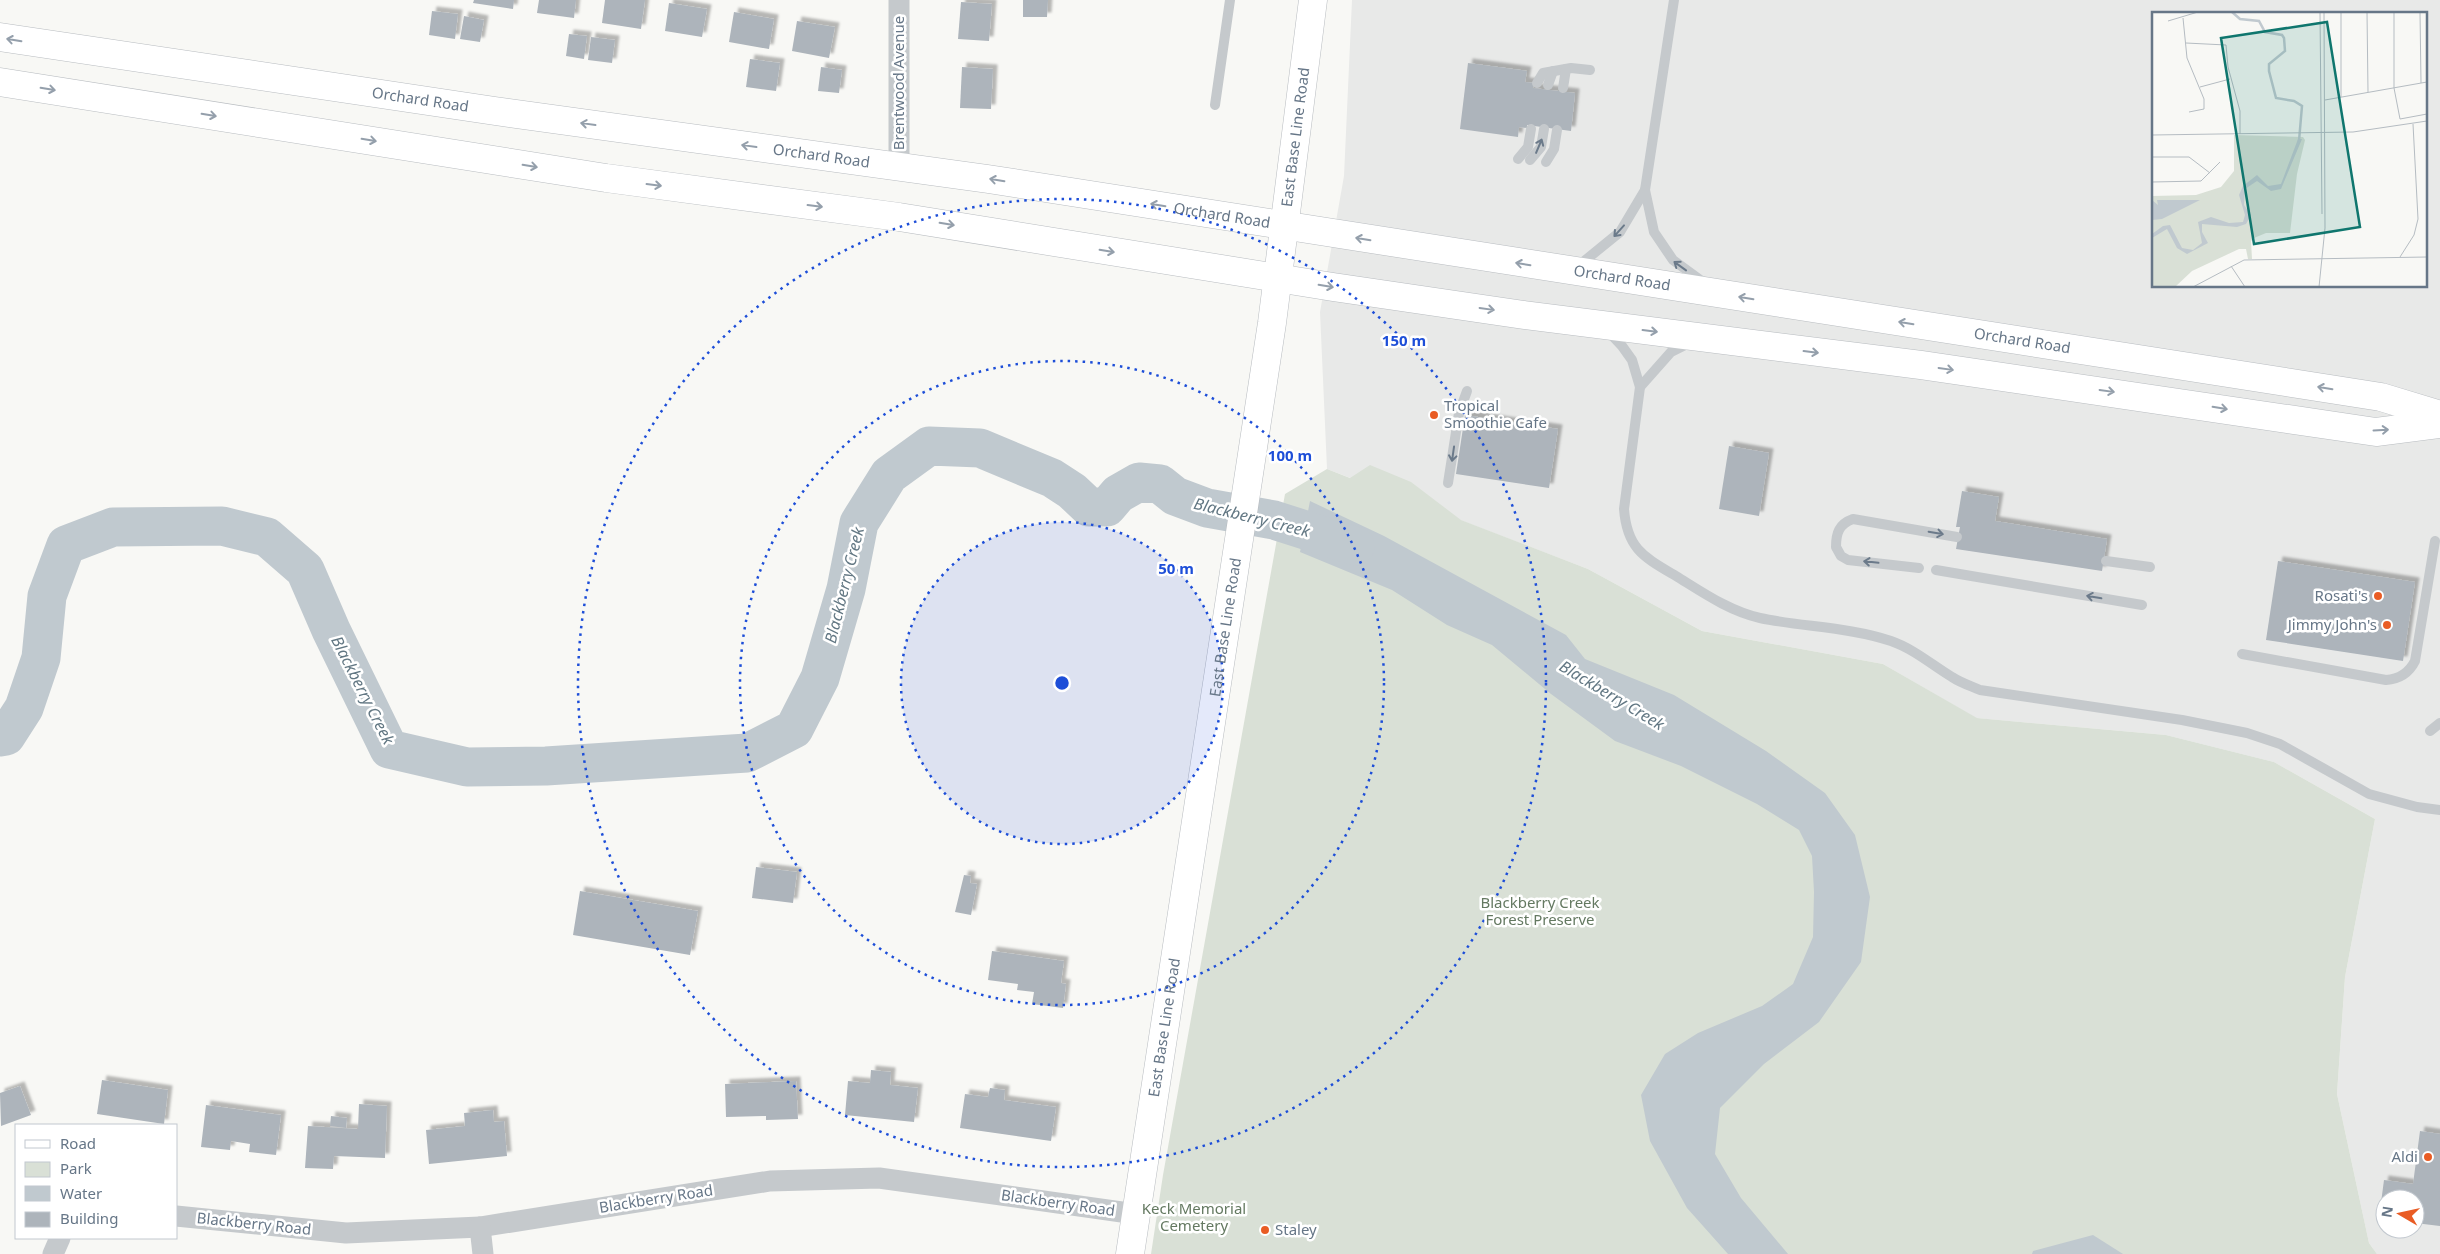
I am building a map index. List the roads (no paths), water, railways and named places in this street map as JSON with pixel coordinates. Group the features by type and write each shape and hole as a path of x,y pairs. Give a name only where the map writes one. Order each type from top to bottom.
{"main road":[{"name":"East Base Line Road","path":"1130,1254 1278,278 1313,0"},
{"name":"Orchard Road","path":"0,38 495,111 900,166 2382,397 2440,414"},
{"path":"0,82 606,178 899,216 1278,278 1601,325 1921,365 2376,432 2440,424"}],"street":[{"name":"Brentwood Avenue","path":"899,0 900,166"},
{"name":"Blackberry Road","path":"178,1216 346,1233 480,1227 770,1181 869,1178 1136,1214"},
{"path":"480,1227 483,1254"},
{"path":"53,1254 60,1239"}],"lane":[{"path":"1215,105 1230,0"},
{"path":"1674,0 1645,190 1654,232 1673,260 1720,294"},
{"path":"1563,88 1566,69"},
{"path":"1537,82 1543,73 1566,69 1590,70"},
{"path":"1548,85 1553,71"},
{"path":"1518,159 1528,147 1531,129"},
{"path":"1530,160 1541,147 1544,129"},
{"path":"1546,162 1554,149 1557,130"},
{"path":"1571,271 1620,232 1645,190"},
{"path":"1601,325 1622,346 1632,360 1640,387 1624,509 1626,528 1633,544 1644,557 1721,603 1759,617 1868,635 1892,641 1911,650 1954,679 1980,690 2182,720 2247,733 2280,744 2369,794 2417,807 2440,810"},
{"path":"1640,387 1672,352 1689,343 1709,339"},
{"path":"1448,483 1458,413 1467,391"},
{"path":"1919,568 1848,560 1841,556 1836,547 1839,529 1844,522 1853,519 1956,537"},
{"path":"2242,654 2386,680 2404,675 2411,669 2415,661 2435,540"},
{"path":"2106,561 2150,567"},
{"path":"1936,570 2142,605"},
{"path":"2430,731 2440,723"}],"water":[{"path":"1310,501 1384,536 1566,635 1585,659 1674,695 1766,751 1825,793 1855,835 1870,897 1861,962 1819,1022 1764,1064 1720,1108 1715,1154 1741,1198 1788,1254 1728,1254 1687,1208 1650,1141 1641,1095 1665,1054 1698,1033 1762,1006 1793,984 1813,937 1814,892 1812,856 1799,830 1757,804 1681,766 1615,741 1551,694 1492,645 1447,625 1392,590 1300,552"},
{"path":"2093,1235 2123,1254 2032,1254 2033,1251"}],"waterway":[{"name":"Blackberry Creek","path":"0,737 6,736 24,708 41,658 47,596 66,545 113,527 222,526 267,537 305,570 331,630 389,749 467,767 546,766 747,753 794,729 820,678 846,589 859,523 889,475 929,446 980,448 1052,478 1072,491 1089,507 1107,507 1118,494 1139,482 1160,484 1175,496 1207,508 1274,520 1355,546"}],"place":[{"name":"Tropical Smoothie Cafe","path":"1434,415"},
{"name":"Rosati's","path":"2378,596"},
{"name":"Jimmy John's","path":"2387,625"},
{"name":"Aldi","path":"2428,1157"},
{"name":"Staley","path":"1265,1230"}],"park label":[{"name":"Blackberry Creek Forest Preserve","path":"1540,912"},
{"name":"Keck Memorial Cemetery","path":"1194,1218"}]}
